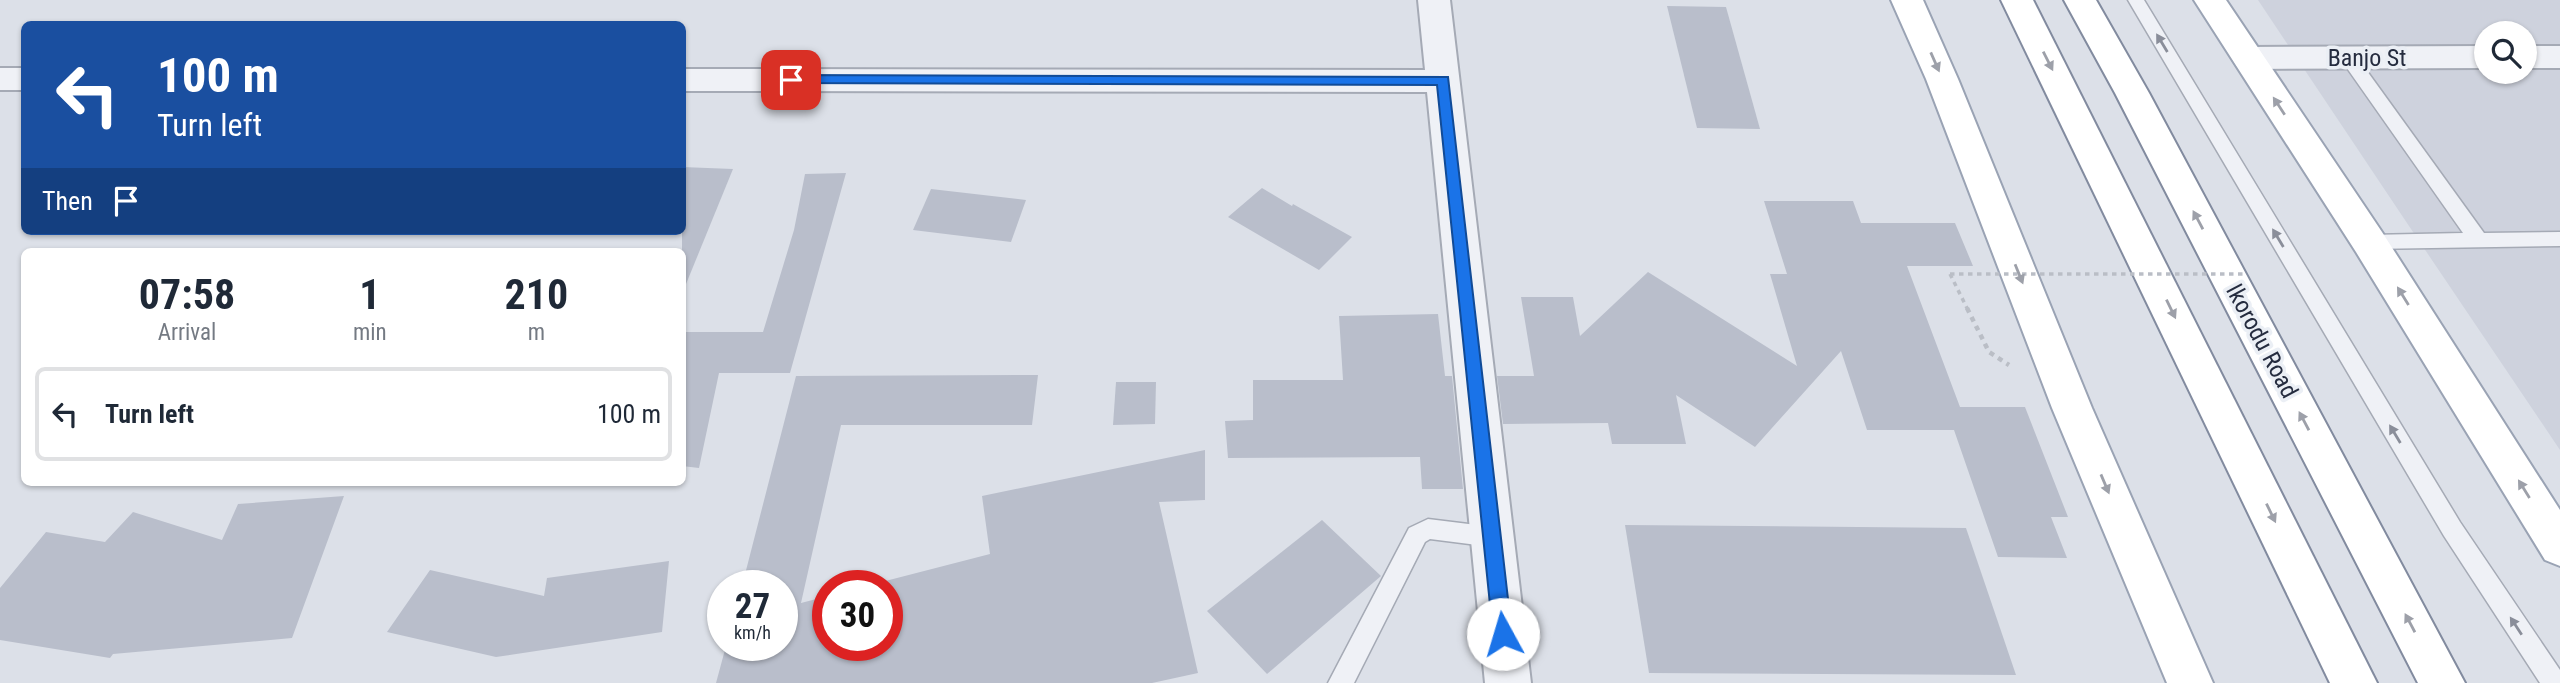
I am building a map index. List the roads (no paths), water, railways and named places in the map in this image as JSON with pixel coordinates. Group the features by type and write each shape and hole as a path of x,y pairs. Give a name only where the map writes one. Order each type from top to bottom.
{"main road":[{"path":"1907,0 1942,79 2072,408 2190,683"},
{"path":"2017,0 2354,683"},
{"name":"Ikorodu Road","path":"2080,0 2132,93 2442,683"},
{"path":"2210,0 2369,242 2560,547"}],"street":[{"path":"1434,0 1508,683"},
{"name":"Banjo St","path":"2248,58 2474,57"},
{"path":"0,79 21,79"},
{"path":"686,80 1443,81"}],"lane":[{"path":"2137,0 2452,529 2554,683"},
{"path":"2348,57 2478,240"},
{"path":"2369,242 2560,239"},
{"path":"1341,683 1417,535 1428,529 1493,537"}]}
